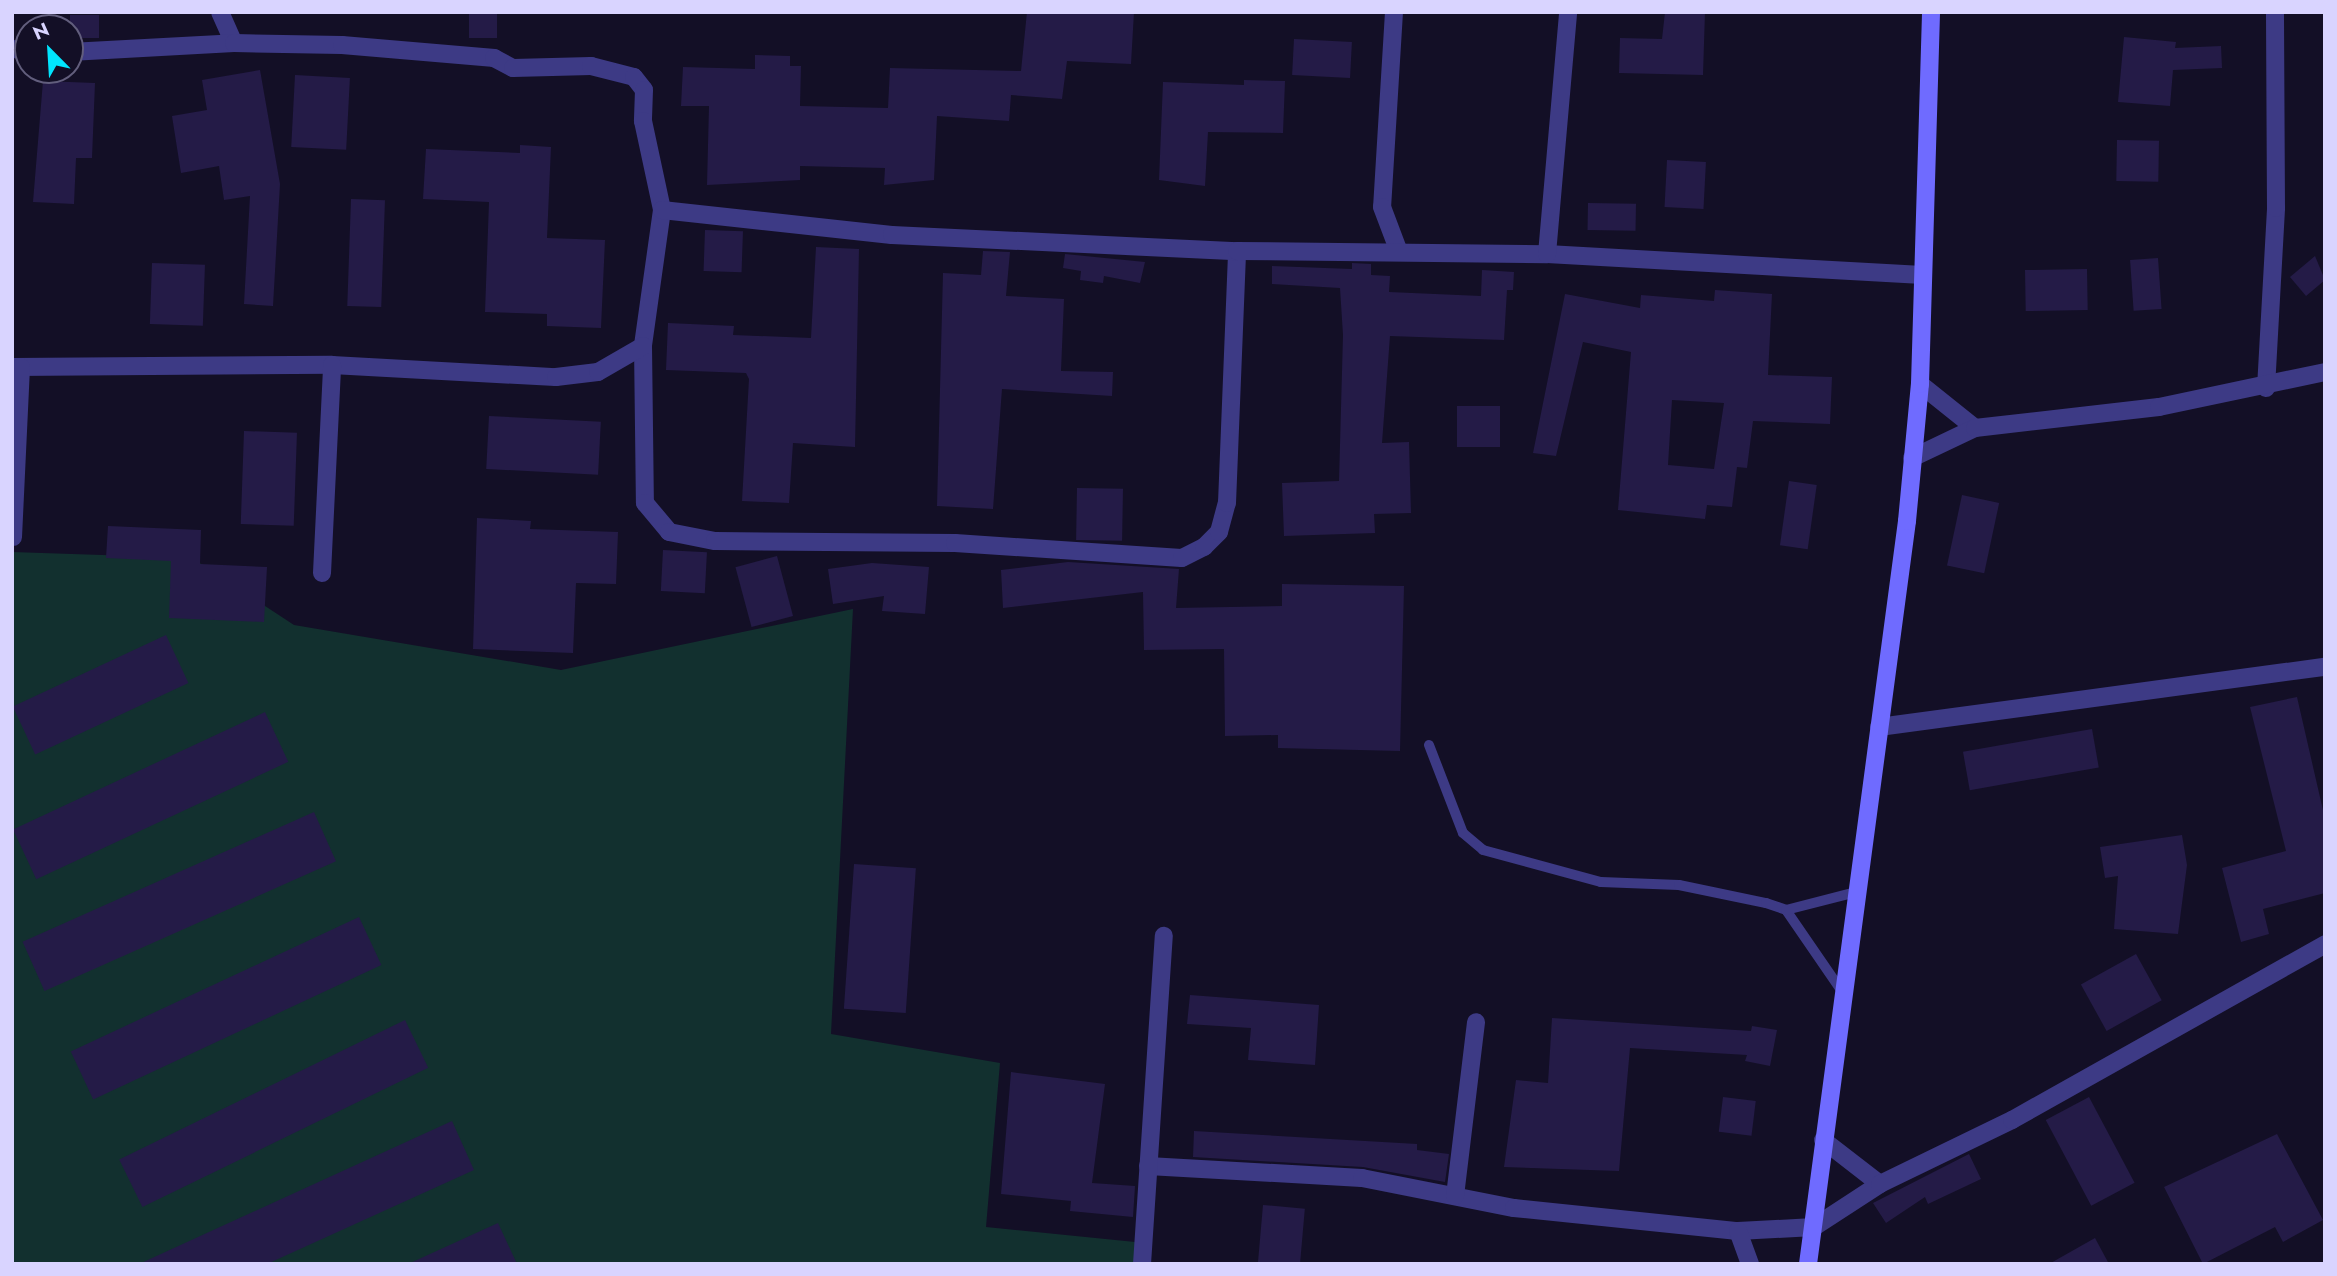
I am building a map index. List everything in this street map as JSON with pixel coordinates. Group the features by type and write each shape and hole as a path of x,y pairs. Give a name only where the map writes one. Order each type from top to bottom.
{"main road":[{"path":"1808,1264 1879,727 1920,384 1931,12"}],"street":[{"path":"220,12 234,43"},
{"path":"1394,12 1382,207 1399,252"},
{"path":"1547,254 1568,12"},
{"path":"2266,388 2276,208 2275,12"},
{"path":"84,51 234,43 435,52 494,58 513,68 591,66 634,77 645,90 643,121 662,210 643,346 643,492 651,516 669,532 715,541 955,543 1182,558 1219,532 1227,503 1237,251"},
{"path":"662,210 892,235 1237,251 1547,254 1922,275"},
{"path":"13,537 16,367 332,365 576,376 643,346"},
{"path":"322,573 332,365"},
{"path":"1912,458 1975,428 2266,388 2325,372"},
{"path":"1920,384 1975,428"},
{"path":"1879,727 2325,667"},
{"path":"1142,1264 1164,936"},
{"path":"1148,1166 1362,1178 1455,1196 1738,1231 1814,1227 1880,1184 2012,1120 2325,944"},
{"path":"1455,1196 1476,1022"},
{"path":"1823,1140 1880,1184"},
{"path":"1738,1231 1750,1264"}],"lane":[{"path":"1429,746 1463,833 1483,850 1601,882 1722,891 1786,911 1856,892"},
{"path":"1786,911 1843,993"}],"green space":[{"path":"12,552 192,558 294,625 561,670 853,609 831,1034 1000,1063 986,1227 1135,1242 1135,1264 12,1264"}],"building":[{"path":"469,12 497,12 497,38 469,38"},
{"path":"1027,12 1134,12 1131,64 1067,61 1062,99 1011,95 1009,121 937,116 934,180 884,185 885,168 800,166 800,180 707,185 709,106 681,106 683,67 755,69 755,55 790,56 790,66 801,66 800,106 888,108 890,68 1021,71"},
{"path":"1665,12 1705,12 1703,75 1619,73 1620,38 1662,39"},
{"path":"84,15 99,15 99,38 84,38"},
{"path":"2124,37 2176,42 2175,48 2221,46 2222,68 2173,70 2170,106 2118,102"},
{"path":"1294,39 1352,42 1350,78 1292,75"},
{"path":"260,70 280,184 273,306 244,304 250,196 224,200 219,166 181,173 172,116 207,110 202,80"},
{"path":"295,75 350,78 346,150 291,147"},
{"path":"1244,80 1285,81 1283,133 1208,132 1205,186 1159,180 1163,82 1244,85"},
{"path":"95,83 92,158 76,158 74,204 33,202 43,84"},
{"path":"2117,140 2159,141 2158,182 2116,181"},
{"path":"520,145 551,147 547,238 605,240 601,328 547,326 547,314 485,312 489,202 423,199 426,149 520,153"},
{"path":"1667,160 1706,162 1703,209 1665,207"},
{"path":"351,199 385,200 381,307 347,306"},
{"path":"1588,203 1636,204 1636,231 1588,230"},
{"path":"705,230 743,231 742,272 704,271"},
{"path":"816,247 859,249 855,447 793,443 789,503 742,501 749,379 746,373 666,370 668,323 734,326 733,335 811,338"},
{"path":"983,251 1010,252 1006,296 1064,299 1061,371 1113,372 1112,396 1002,389 993,509 937,506 943,273 981,275"},
{"path":"1065,254 1145,262 1140,283 1104,276 1103,283 1080,280 1081,271 1063,268"},
{"path":"2315,256 2325,280 2306,296 2290,277"},
{"path":"2158,258 2162,309 2134,311 2130,260"},
{"path":"152,263 205,265 203,326 150,324"},
{"path":"1352,263 1371,264 1371,275 1390,276 1389,292 1481,296 1482,270 1514,272 1513,290 1507,290 1504,340 1390,336 1382,443 1409,442 1411,513 1374,514 1375,533 1284,536 1282,483 1339,481 1343,335 1340,288 1272,284 1272,266 1352,269"},
{"path":"2087,269 2088,310 2026,311 2025,270"},
{"path":"1715,290 1772,294 1768,375 1832,377 1830,424 1753,421 1747,468 1737,467 1732,507 1707,505 1705,519 1618,510 1631,352 1583,342 1556,456 1533,453 1565,294 1640,308 1641,295 1714,301","holes":["1672,400 1724,403 1714,469 1668,465"]},
{"path":"1457,406 1500,406 1500,447 1457,447"},
{"path":"489,416 601,422 598,475 486,469"},
{"path":"244,431 297,433 294,526 241,524"},
{"path":"1789,481 1817,485 1808,549 1780,545"},
{"path":"1077,488 1123,489 1122,541 1076,540"},
{"path":"1962,495 1999,503 1984,573 1947,565"},
{"path":"477,518 531,521 530,529 618,532 616,584 576,583 573,653 473,649"},
{"path":"108,526 201,530 200,564 267,567 264,622 169,618 171,561 106,558"},
{"path":"663,550 707,552 705,593 661,591"},
{"path":"777,556 793,616 752,627 735,567"},
{"path":"1068,562 1179,569 1176,608 1282,606 1282,584 1404,586 1400,751 1278,748 1278,735 1225,736 1224,649 1144,650 1143,592 1003,608 1001,570"},
{"path":"872,563 929,567 925,614 882,611 884,596 833,604 828,569"},
{"path":"166,635 188,683 35,754 13,706"},
{"path":"2297,697 2325,819 2325,893 2263,909 2269,934 2241,942 2222,868 2286,851 2250,707"},
{"path":"265,712 288,762 36,879 13,829"},
{"path":"2092,729 2099,767 1970,790 1963,752"},
{"path":"314,812 336,861 45,991 23,942"},
{"path":"2182,835 2187,865 2178,934 2114,929 2118,876 2105,878 2100,847"},
{"path":"854,864 916,868 906,1013 844,1009"},
{"path":"359,917 381,965 93,1099 71,1051"},
{"path":"2136,954 2162,1000 2107,1031 2081,985"},
{"path":"1190,995 1319,1005 1315,1065 1248,1060 1251,1028 1187,1024"},
{"path":"1552,1018 1751,1031 1752,1026 1777,1030 1770,1066 1745,1061 1747,1055 1630,1048 1619,1171 1504,1167 1516,1080 1548,1083"},
{"path":"405,1020 428,1068 142,1207 119,1159"},
{"path":"1011,1072 1105,1084 1092,1183 1135,1186 1133,1217 1070,1211 1071,1201 1001,1194"},
{"path":"1723,1097 1756,1101 1751,1136 1719,1132"},
{"path":"2089,1097 2135,1183 2091,1206 2046,1120"},
{"path":"452,1121 474,1170 267,1264 139,1264"},
{"path":"1194,1131 1417,1144 1417,1150 1449,1154 1445,1182 1363,1167 1193,1157"},
{"path":"2277,1134 2323,1220 2283,1242 2275,1227 2203,1264 2164,1187"},
{"path":"1969,1154 1981,1179 1928,1204 1925,1197 1886,1223 1873,1203"},
{"path":"1263,1205 1305,1209 1300,1264 1258,1264"},
{"path":"498,1223 517,1264 408,1264"},
{"path":"2095,1238 2109,1264 2049,1264"}]}
